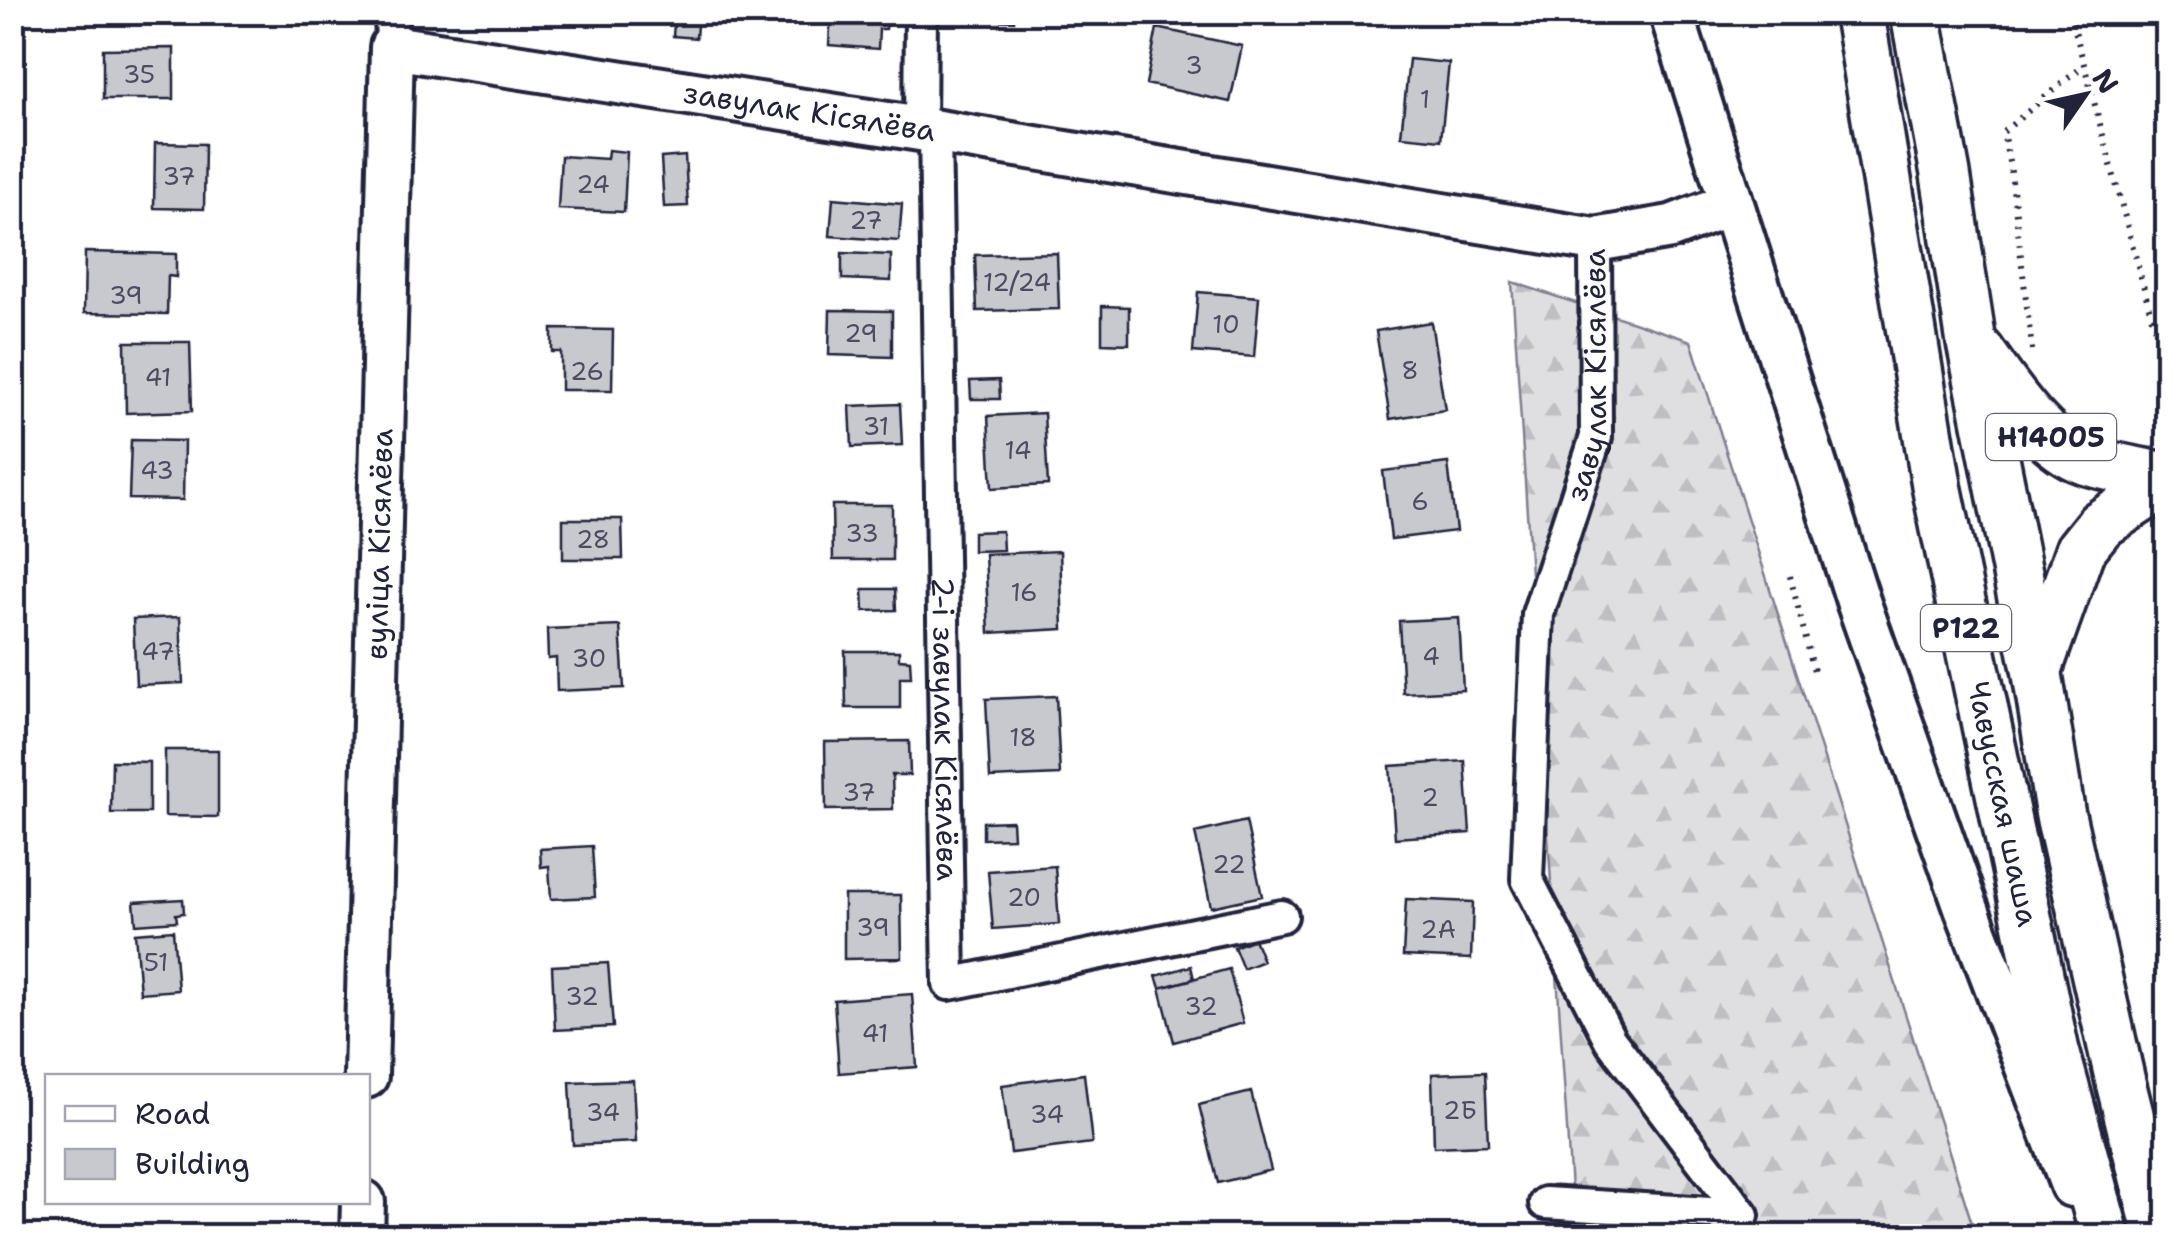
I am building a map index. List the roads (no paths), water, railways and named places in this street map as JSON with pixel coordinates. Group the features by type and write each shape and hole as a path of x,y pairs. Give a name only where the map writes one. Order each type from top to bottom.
{"main road":[{"name":"Чавусская шаша","path":"1859,12 1937,488 2050,1029 2105,1236"},
{"name":"Чавусская шаша","path":"1915,12 2060,814 2159,1236"},
{"name":"Н14005","path":"1972,340 2016,403 2055,442 2080,458 2168,479"},
{"name":"Н14005","path":"2037,671 2080,550 2100,525 2168,479"}],"street":[{"name":"2-і завулак Кісялёва","path":"921,12 928,130 949,984 1282,916"},
{"path":"1671,12 1872,640 1966,908 2092,1236"},
{"name":"завулак Кісялёва","path":"391,30 928,130 1595,240 1596,436 1538,614 1527,879 1610,1040 1743,1215 1545,1203"},
{"name":"вуліца Кісялёва","path":"366,1074 391,30"},
{"path":"1595,240 1670,228 1731,204"},
{"path":"362,1236 363,1204"}]}
